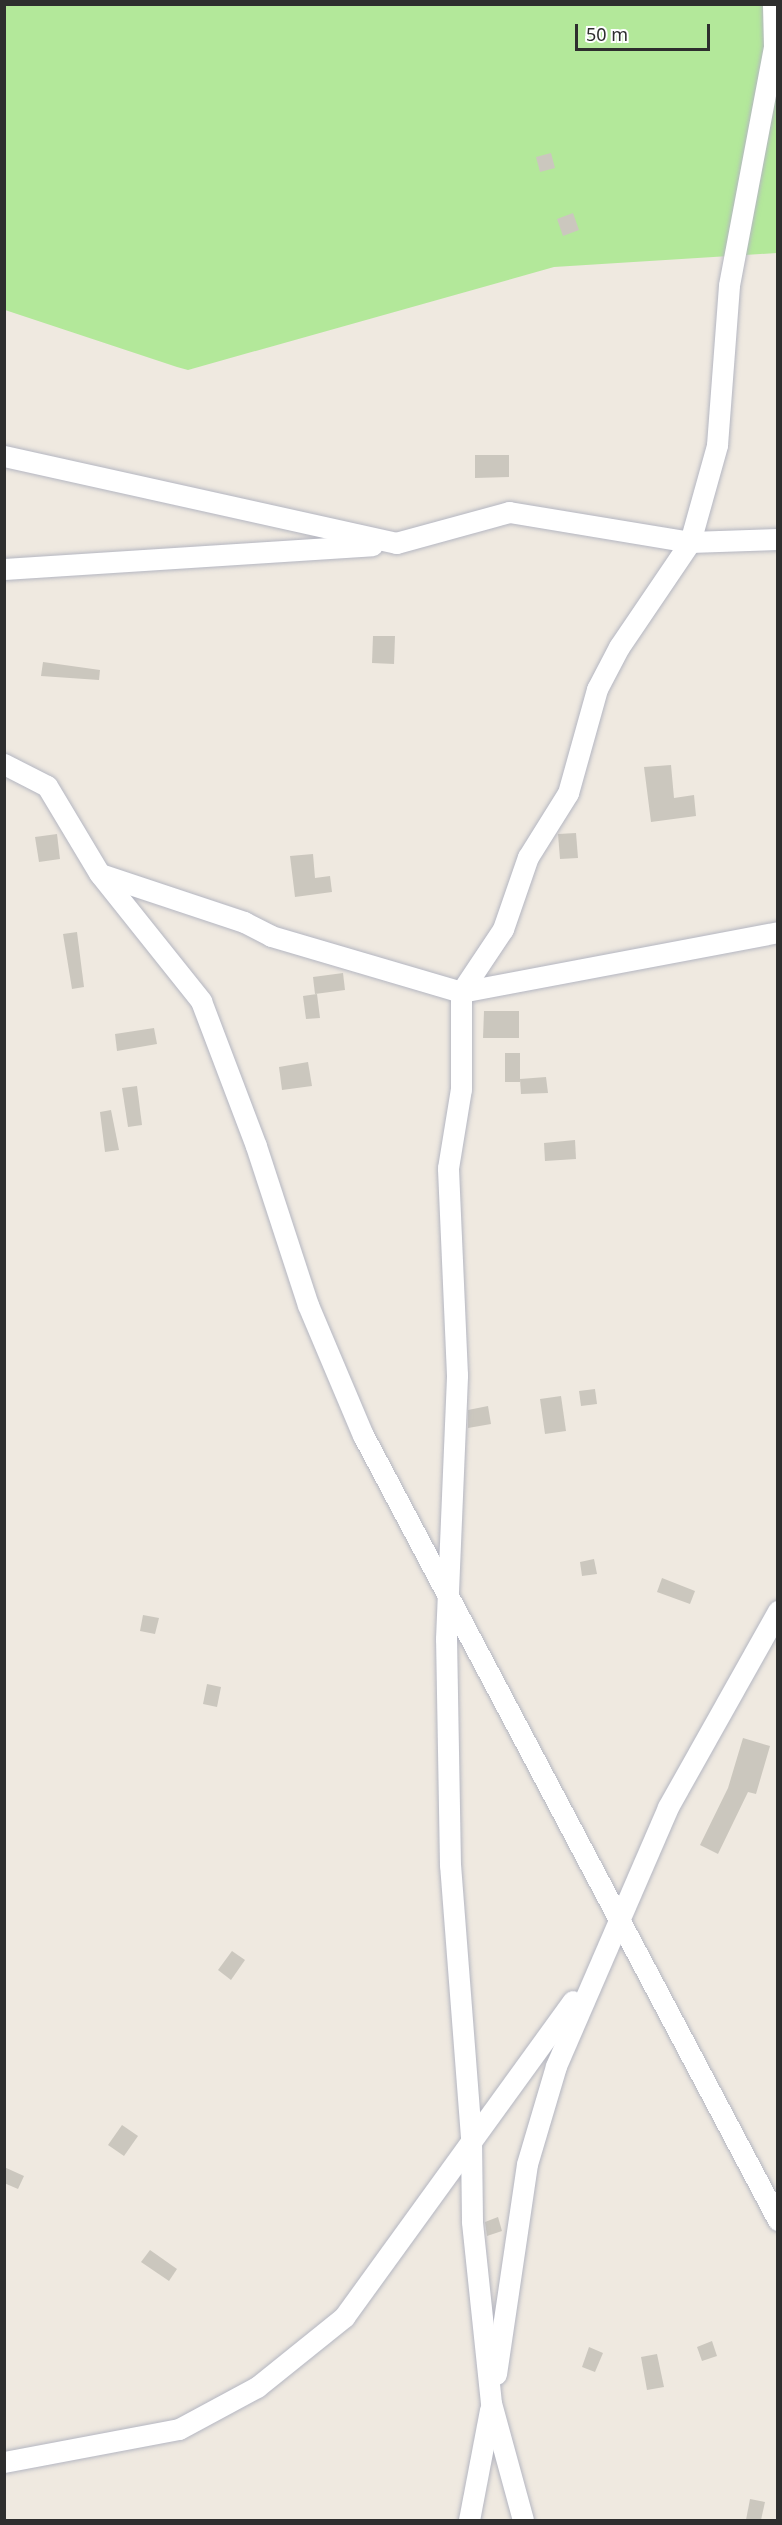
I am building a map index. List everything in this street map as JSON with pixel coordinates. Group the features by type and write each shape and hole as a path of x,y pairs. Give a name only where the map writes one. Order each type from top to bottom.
{"street":[{"path":"523,2520 491,2403 472,2221 471,2137 450,1865 448,1591 457,1375 448,1168 461,1089 460,992 503,929 528,857 568,793 597,688 619,647 690,542 717,445 729,285 774,46 773,4"},
{"path":"4,456 396,543"},
{"path":"4,569 396,543 509,512 690,542 777,539"},
{"path":"4,764 47,786 99,873 201,1001 256,1146 308,1305 363,1435 448,1591 777,2220"},
{"path":"99,873 244,922 271,936 460,992 777,932"},
{"path":"469,2520 491,2403 527,2164 556,2066 596,1968 668,1807 777,1611"},
{"path":"4,2462 179,2429 257,2387 344,2317 471,2137 509,2093 596,1968"}],"green space":[{"path":"5,5 777,5 777,253 554,267 188,370 177,367 5,310"}],"building":[{"path":"551,153 555,168 540,172 536,157"},
{"path":"573,213 579,230 563,236 557,219"},
{"path":"475,455 509,455 509,477 475,478"},
{"path":"373,636 395,636 394,664 372,663"},
{"path":"43,662 100,670 99,680 41,676"},
{"path":"671,765 674,798 694,795 696,816 651,822 644,767"},
{"path":"576,833 578,858 560,859 558,834"},
{"path":"57,834 60,859 39,862 35,837"},
{"path":"313,854 315,878 330,876 332,892 295,897 290,856"},
{"path":"77,932 84,987 72,989 63,934"},
{"path":"343,973 345,990 315,994 313,977"},
{"path":"317,994 320,1018 306,1019 303,996"},
{"path":"484,1011 519,1011 519,1038 483,1038"},
{"path":"154,1028 157,1044 117,1051 115,1034"},
{"path":"505,1053 520,1053 520,1082 505,1082"},
{"path":"308,1062 312,1086 282,1090 279,1067"},
{"path":"546,1077 548,1093 521,1094 520,1079"},
{"path":"137,1086 142,1125 128,1127 122,1088"},
{"path":"111,1110 119,1150 105,1152 100,1112"},
{"path":"575,1140 576,1159 545,1161 544,1143"},
{"path":"595,1389 597,1404 581,1406 579,1391"},
{"path":"561,1396 566,1431 545,1434 540,1399"},
{"path":"488,1406 491,1424 468,1428 468,1410"},
{"path":"594,1559 597,1574 582,1576 580,1562"},
{"path":"662,1578 695,1591 690,1604 657,1592"},
{"path":"143,1615 159,1618 155,1634 140,1631"},
{"path":"207,1684 221,1687 217,1707 203,1704"},
{"path":"743,1738 770,1746 756,1794 748,1792 718,1854 700,1845 728,1788"},
{"path":"232,1951 245,1960 231,1980 218,1970"},
{"path":"122,2125 138,2136 124,2156 108,2145"},
{"path":"4,2167 24,2176 18,2189 4,2183"},
{"path":"498,2217 502,2231 487,2236 485,2222"},
{"path":"150,2250 177,2269 169,2281 141,2262"},
{"path":"712,2341 717,2356 702,2361 697,2347"},
{"path":"589,2347 603,2353 595,2372 582,2367"},
{"path":"657,2354 664,2387 647,2390 641,2357"},
{"path":"750,2499 765,2502 761,2520 746,2520"}]}
